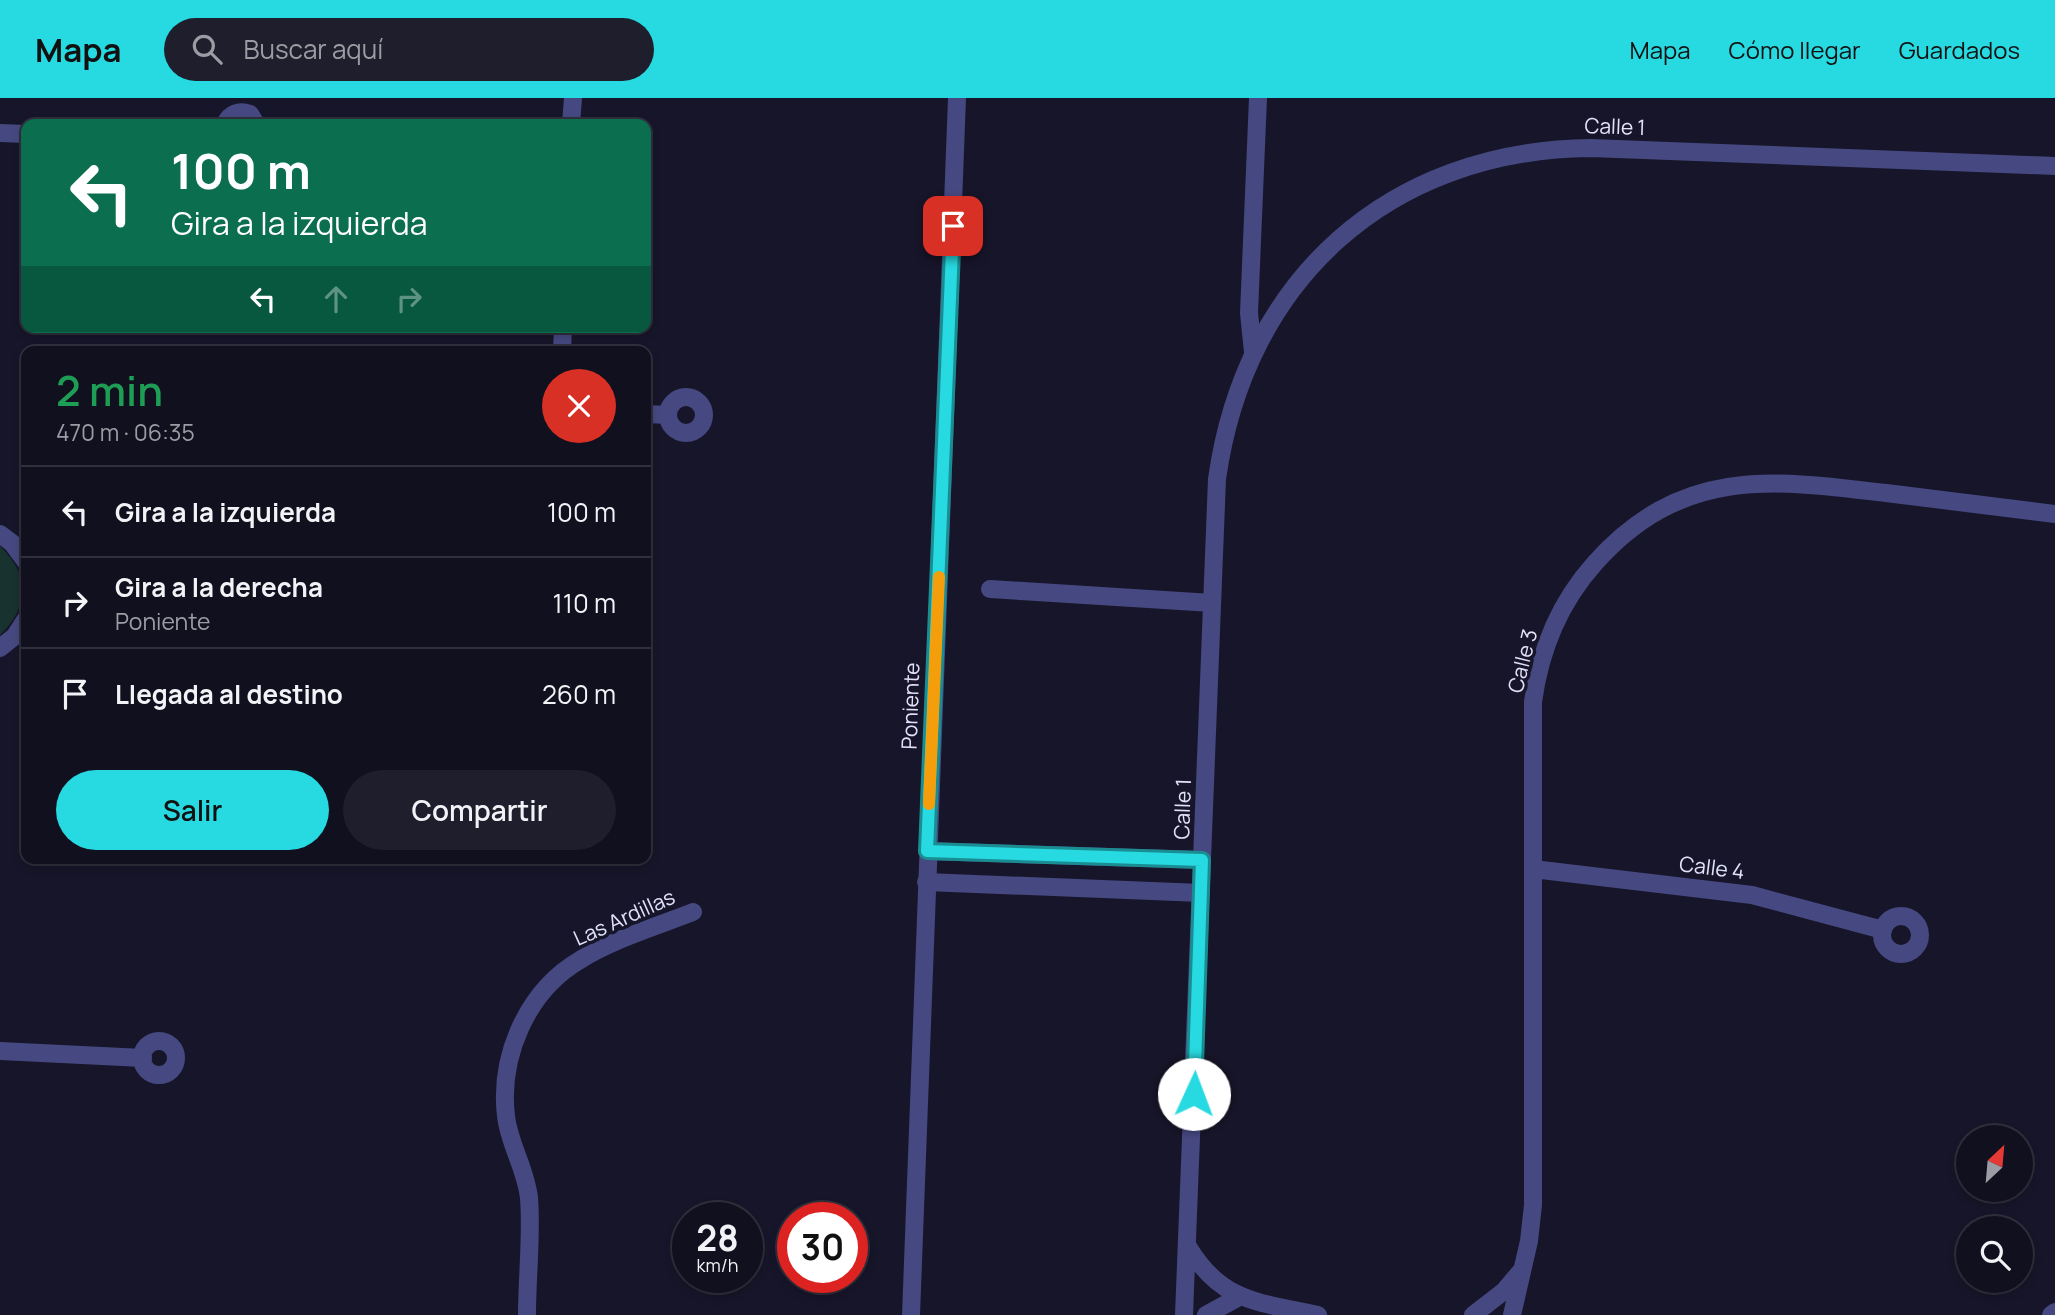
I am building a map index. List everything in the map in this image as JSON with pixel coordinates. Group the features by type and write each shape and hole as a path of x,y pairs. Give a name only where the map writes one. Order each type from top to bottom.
{"street":[{"path":"571,119 572,98"},
{"name":"Poniente","path":"911,1315 957,98"},
{"name":"Calle 1","path":"1253,352 1249,313 1258,98"},
{"path":"228,119 240,112 250,114 254,119"},
{"path":"0,133 21,134"},
{"name":"Calle 1","path":"1184,1315 1215,501 1220,457 1229,416 1253,352 1292,289 1312,265 1348,232 1385,205 1453,170 1503,156 1561,148 1591,148 2055,166"},
{"path":"651,414 668,415"},
{"name":"Calle 3","path":"1512,1315 1533,1205 1532,720 1542,656 1559,616 1580,582 1614,544 1640,522 1693,495 1727,485 1796,482 2055,514"},
{"path":"1,533 21,555"},
{"path":"990,589 1212,603"},
{"path":"0,648 21,628"},
{"path":"927,851 1202,860"},
{"name":"Calle 4","path":"1533,869 1752,895 1883,930"},
{"path":"926,882 1201,893"},
{"name":"Las Ardillas","path":"527,1315 529,1196 511,1140 505,1104 507,1069 515,1039 537,1001 569,967 612,944 693,912"},
{"path":"0,1051 143,1058"},
{"path":"1187,1245 1210,1276 1239,1297 1318,1315"},
{"path":"1473,1315 1504,1291 1523,1268"},
{"path":"1206,1315 1239,1297"}],"green space":[{"path":"0,546 17,568 21,579 21,602 10,624 0,635"}],"slow traffic":[{"path":"929,804 939,577"}],"route":[{"path":"953,226 927,851 1202,860 1194,1094"}]}
